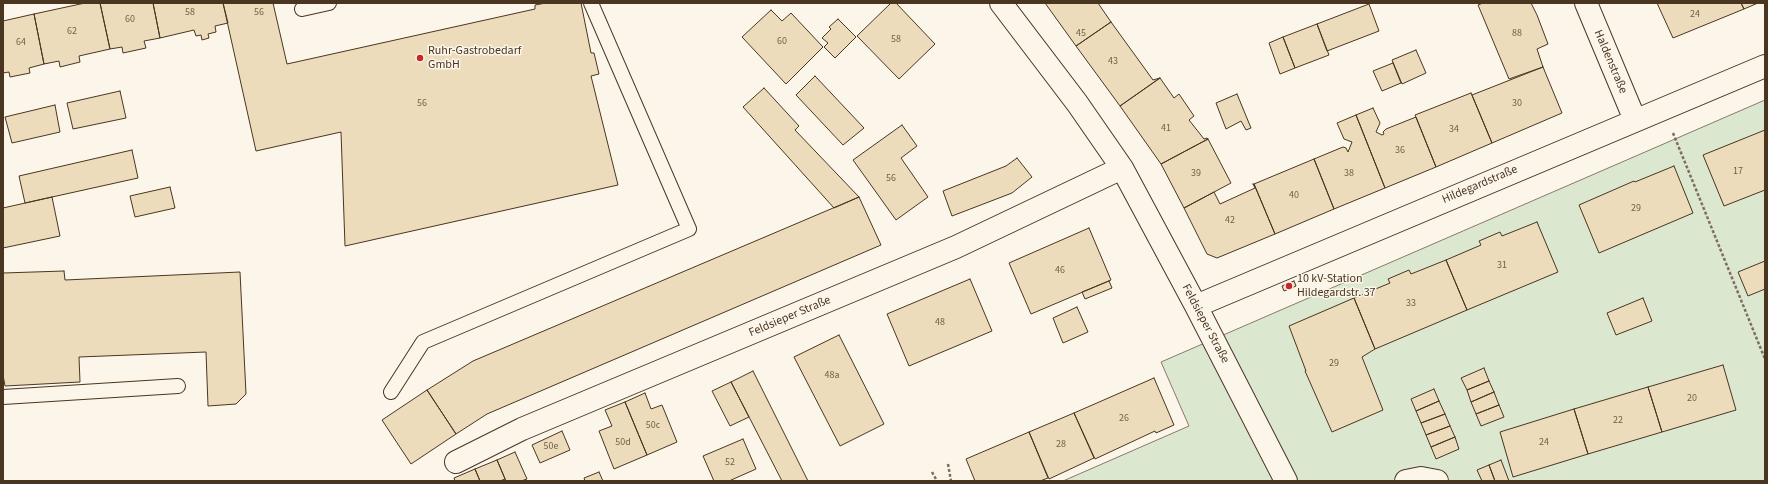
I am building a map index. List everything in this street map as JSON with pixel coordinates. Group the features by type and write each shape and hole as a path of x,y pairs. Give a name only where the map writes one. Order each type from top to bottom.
{"street":[{"name":"Feldsieper Straße","path":"1001,3 1073,97 1122,168 1196,306 1286,481"},
{"name":"Haldenstraße","path":"1586,3 1635,120"},
{"name":"Hildegardstraße","path":"1196,306 1765,66"},
{"name":"Feldsieper Straße","path":"456,462 522,429 956,247 1122,168"},
{"path":"1406,481 1421,478 1437,481"}],"lane":[{"path":"302,9 329,3"},
{"path":"391,392 423,342 689,229 591,3"},
{"path":"3,397 178,386"}],"path":[{"path":"1662,109 1765,360"},
{"path":"948,464 951,481"},
{"path":"932,472 937,481"}],"green space":[{"path":"1765,100 1765,481 1063,481 1189,426 1161,362"}],"building":[{"path":"85,3 100,3 110,49 79,56 80,62 60,67 59,61 44,64 34,14"},
{"path":"100,3 153,3 160,38 144,41 146,48 123,53 122,47 110,49"},
{"path":"153,3 223,3 228,23 215,26 216,32 208,34 209,38 202,40 201,35 196,36 194,30 160,38"},
{"path":"223,3 273,3 287,64 535,9 535,5 546,3 581,3 591,53 594,53 599,74 591,76 618,185 345,246 341,132 256,151"},
{"path":"891,3 896,3 935,44 899,79 857,36"},
{"path":"1045,3 1098,3 1111,22 1076,46"},
{"path":"1483,3 1531,3 1548,44 1537,49 1543,67 1509,79 1478,5"},
{"path":"1657,3 1741,3 1744,9 1673,38"},
{"path":"1741,3 1758,3 1744,9"},
{"path":"1369,4 1379,31 1327,51 1317,24"},
{"path":"771,10 782,21 791,13 823,47 786,84 742,37"},
{"path":"34,14 44,64 29,68 30,73 10,77 9,72 3,73 3,21"},
{"path":"838,19 856,37 835,58 824,47 828,43 822,38 831,29 829,27"},
{"path":"1111,22 1153,80 1160,78 1120,106 1076,46"},
{"path":"1317,24 1329,55 1295,68 1283,37"},
{"path":"1283,37 1295,68 1280,74 1269,43"},
{"path":"1416,50 1426,73 1402,84 1392,60"},
{"path":"1393,63 1401,83 1382,91 1373,71"},
{"path":"1543,67 1562,113 1492,143 1472,95"},
{"path":"815,76 864,128 843,145 796,95"},
{"path":"1160,78 1174,98 1179,94 1194,116 1189,120 1204,139 1208,139 1161,164 1120,106"},
{"path":"764,88 799,126 795,130 859,197 834,208 743,107"},
{"path":"120,91 126,118 73,129 67,103"},
{"path":"1471,93 1492,143 1436,167 1415,115"},
{"path":"1237,94 1251,128 1246,130 1241,121 1226,129 1216,103"},
{"path":"55,105 60,132 12,143 5,117"},
{"path":"1373,108 1380,123 1376,132 1382,135 1386,129 1416,117 1436,167 1385,188 1356,115"},
{"path":"1356,115 1385,188 1334,209 1314,159 1343,147 1346,148 1348,152 1352,142 1344,139 1337,123"},
{"path":"902,125 917,146 901,158 928,197 896,220 853,160"},
{"path":"1765,130 1765,190 1724,206 1703,155"},
{"path":"1208,139 1231,183 1184,208 1161,164"},
{"path":"132,150 138,178 25,203 19,176"},
{"path":"1017,158 1032,177 1012,193 952,216 943,191 1006,166"},
{"path":"1314,159 1334,209 1275,234 1254,184"},
{"path":"1674,166 1693,213 1599,253 1579,205 1634,181 1635,182"},
{"path":"1254,184 1275,234 1217,258 1207,254 1184,208 1214,192 1220,204 1255,188"},
{"path":"170,187 175,208 135,217 130,196"},
{"path":"52,197 60,236 3,248 3,208"},
{"path":"859,197 881,245 487,414 456,434 427,390 473,361"},
{"path":"1537,222 1558,272 1467,310 1446,260 1481,245 1479,241 1500,232 1502,236"},
{"path":"1089,228 1111,280 1031,314 1009,263"},
{"path":"1446,260 1467,310 1375,349 1354,298 1390,283 1388,279 1409,270 1411,274"},
{"path":"1765,261 1765,289 1748,296 1738,272"},
{"path":"64,271 65,280 240,272 246,394 236,404 208,406 206,352 79,357 80,382 5,386 3,375 3,273"},
{"path":"970,279 992,331 909,366 887,314"},
{"path":"1109,281 1112,288 1085,299 1082,292"},
{"name":"10 kV-Station Hildegardstr. 37","path":"1294,281 1296,286 1284,291 1282,286"},
{"path":"1354,298 1375,349 1362,357 1383,410 1332,432 1305,371 1289,326"},
{"path":"1643,298 1652,321 1616,335 1607,313"},
{"path":"1077,307 1088,332 1063,343 1053,318"},
{"path":"839,335 884,424 840,446 794,357"},
{"path":"1723,365 1736,410 1662,432 1648,387"},
{"path":"1484,368 1489,381 1467,390 1461,378"},
{"path":"753,371 808,481 782,481 731,382"},
{"path":"1154,378 1174,425 1156,433 1155,431 1095,459 1074,413"},
{"path":"1489,381 1494,392 1471,402 1467,390"},
{"path":"731,382 749,417 730,426 712,391"},
{"path":"1648,387 1662,432 1588,454 1574,409"},
{"path":"1434,389 1439,401 1416,411 1411,399"},
{"path":"427,390 456,434 411,464 382,420"},
{"path":"1494,392 1499,405 1476,414 1471,402"},
{"path":"645,393 651,409 662,405 677,442 647,455 625,402"},
{"path":"1439,401 1445,414 1421,423 1416,411"},
{"path":"625,402 647,455 614,469 599,431 612,426 605,410"},
{"path":"1499,405 1504,417 1481,426 1476,414"},
{"path":"1574,409 1588,454 1513,477 1500,432"},
{"path":"1074,413 1094,458 1049,479 1029,432"},
{"path":"1445,414 1450,426 1426,435 1421,423"},
{"path":"1450,426 1455,437 1431,447 1426,435"},
{"path":"562,431 570,450 540,463 532,445"},
{"path":"1029,432 1048,478 1040,481 975,481 966,459"},
{"path":"1455,437 1459,449 1436,459 1431,447"},
{"path":"743,439 756,469 729,481 714,481 703,456"},
{"path":"515,452 527,479 521,481 506,481 497,460"},
{"path":"497,460 505,479 500,481 480,481 475,469"},
{"path":"1501,460 1509,481 1495,481 1489,465"},
{"path":"1489,465 1495,481 1482,481 1477,470"},
{"path":"475,469 480,481 455,481 454,478"},
{"path":"599,472 603,481 585,481 584,478"}],"place":[{"name":"Ruhr-Gastrobedarf GmbH","path":"420,58"},
{"name":"10 kV-Station Hildegardstr. 37","path":"1289,286"}]}
